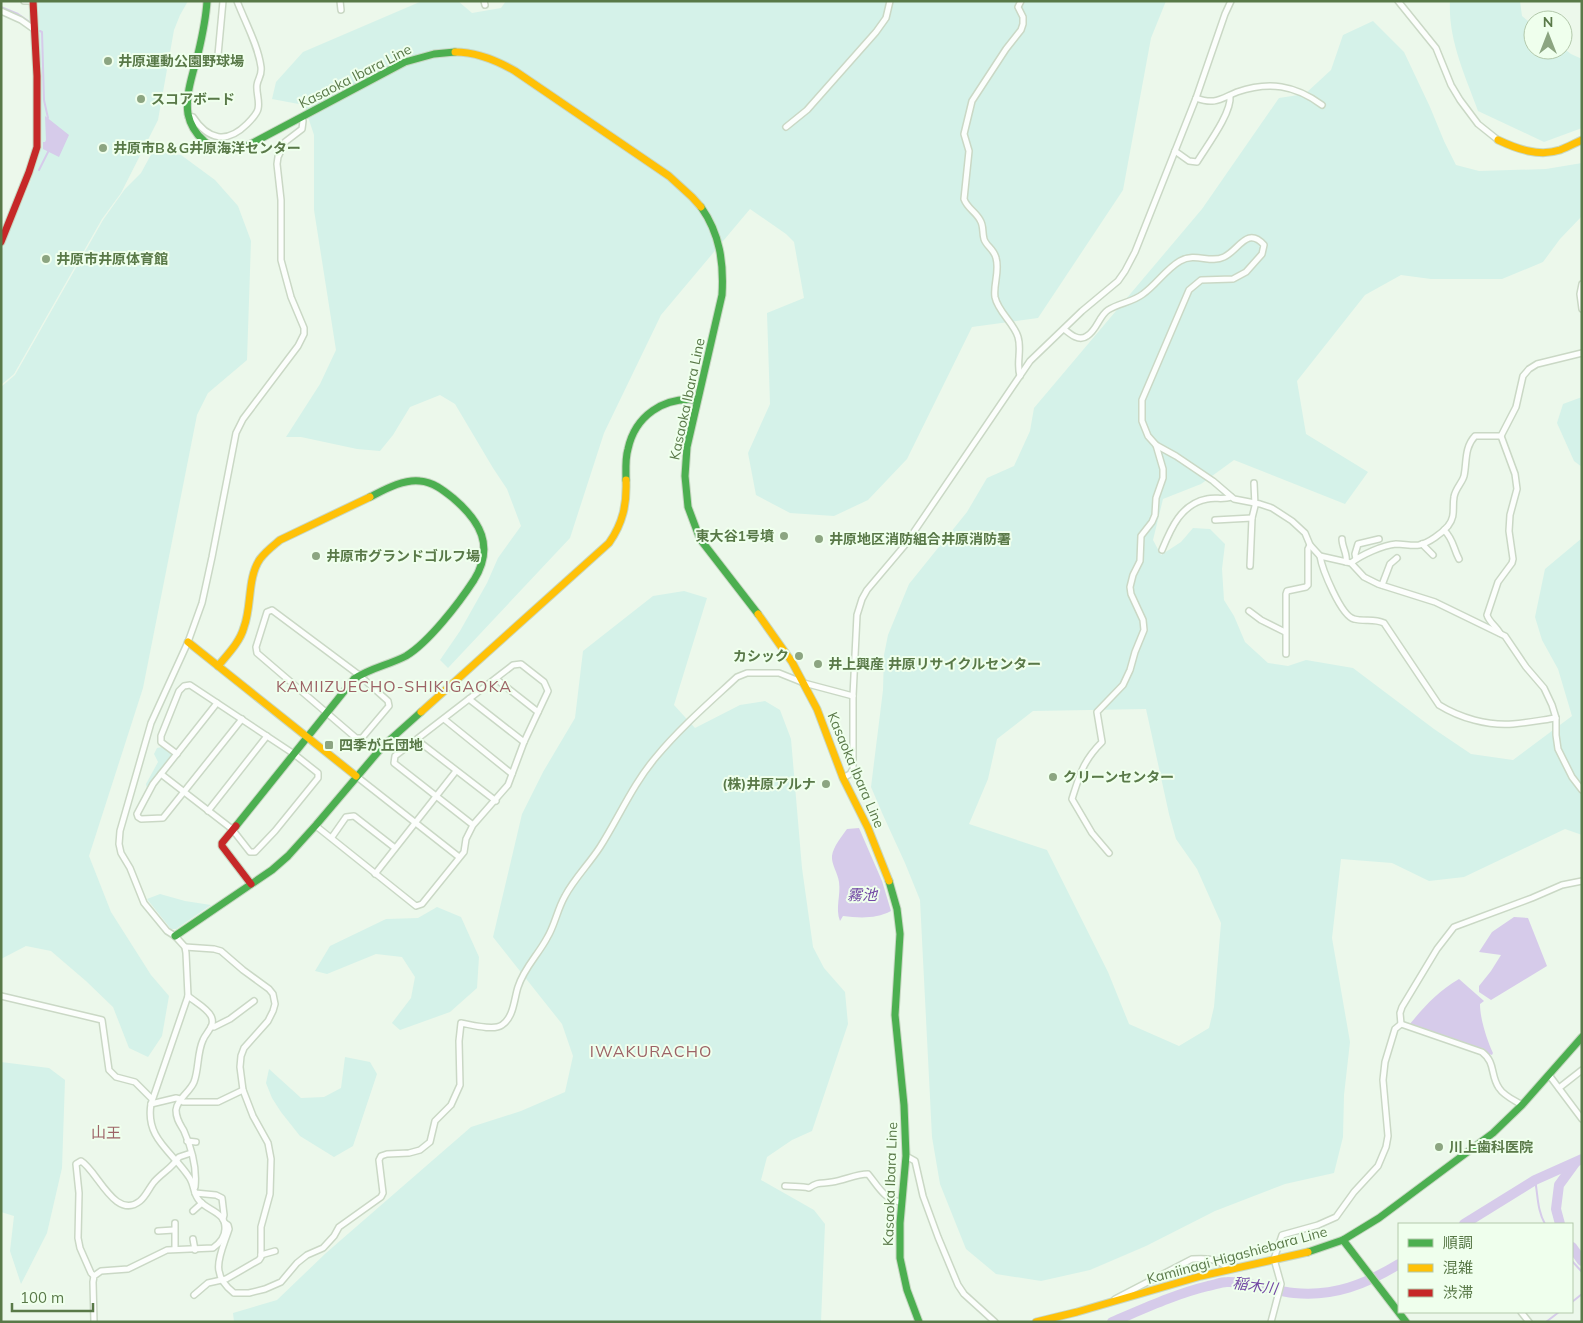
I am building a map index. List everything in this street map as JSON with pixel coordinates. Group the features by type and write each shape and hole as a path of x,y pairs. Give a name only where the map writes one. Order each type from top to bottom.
{"main road":[{"path":"1,242 37,147 33,1"},
{"path":"188,116 188,101 207,1"},
{"name":"Kasaoka Ibara Line","path":"188,116 192,128 206,143 216,148 227,150 247,146 405,62 436,52 472,53 502,63 515,71 680,185 702,207 716,232 722,256 723,279 721,306 697,400 685,460 686,490 693,523 700,539 756,611 792,662 804,683 843,778 868,828 893,892 900,934 896,1015 904,1105 906,1156 900,1258 905,1283 919,1322"},
{"path":"1498,140 1513,148 1530,153 1557,151 1582,140"},
{"path":"175,936 272,870 287,857 316,826 383,746 609,543 618,530 624,512 627,450 635,429 650,412 667,402 676,399 697,400"},
{"path":"218,666 238,642 242,633 247,619 253,576 260,558 271,546 280,540 399,484 418,481 438,486 462,507 476,521 480,528 485,549 480,571 424,642 406,656 359,676 345,689 222,843 222,846 251,884"},
{"path":"188,642 356,776"},
{"name":"Kamiinagi Higashiebara Line","path":"1036,1322 1228,1269 1304,1253 1343,1240 1379,1218 1492,1132 1522,1104 1582,1037"},
{"path":"1343,1240 1398,1312"}],"street":[{"path":"24,1 33,1"},
{"path":"218,55 223,1"},
{"path":"188,116 193,117 201,129 208,134 222,137 237,133 251,120 258,110 257,85 261,78 261,68 257,52 237,1"},
{"path":"340,1 341,10"},
{"path":"786,126 811,105 876,32 886,18 890,1"},
{"path":"1020,376 1018,370 1020,346 1018,336 995,296 998,270 996,257 992,248 985,241 983,225 966,205 964,199 969,151 964,134 972,101 1006,49 1021,30 1023,17 1018,7 1021,1"},
{"path":"843,778 849,775 853,769 853,696 857,615 862,599 867,590 905,545 1030,361 1118,281 1125,271 1135,252 1176,151 1224,14 1231,1"},
{"path":"1398,1 1436,48 1460,100 1478,124 1498,140"},
{"path":"1,11 21,20 35,30"},
{"path":"1196,98 1210,102 1248,90 1278,86 1304,93 1322,105"},
{"path":"1176,151 1189,161 1197,162 1230,108 1230,96"},
{"path":"301,118 304,125 285,142 277,164 281,200 281,260 291,297 303,322 304,334 298,346 242,419 236,433 202,603 188,642 151,723 120,831 119,844 121,853 130,868 144,903 167,931 175,936 185,947 188,996 152,1102 150,1117 163,1148 189,1177 202,1203 218,1213 228,1225 229,1229 218,1265 222,1281 234,1293 242,1294 265,1289 281,1282 307,1255 322,1248 339,1228 382,1197 379,1160 381,1156 409,1153 426,1147 430,1142 435,1121 451,1105 460,1085 459,1041 461,1023 495,1028 510,1016 518,986 525,970 547,940 563,898 599,848 636,784 655,757 737,677 747,673 779,673 804,683 853,696"},
{"path":"1064,329 1080,339 1086,337 1109,309 1141,296 1178,262 1188,257 1222,258 1232,253 1244,240 1251,237 1258,239 1264,245 1262,254 1246,272 1233,279 1201,280 1189,290 1142,400 1144,429 1156,445 1163,469 1163,478 1156,498 1155,515 1141,536 1140,561 1132,575 1130,587 1131,594 1143,620 1144,630 1123,684 1097,712 1102,742 1091,753 1081,769 1072,799 1092,833 1110,854"},
{"path":"1582,284 1580,294 1582,309"},
{"path":"1500,633 1496,626 1488,620 1487,615 1498,582 1513,559 1509,531 1510,516 1517,488 1516,474 1501,436 1516,407 1523,376 1529,369 1537,364 1582,353"},
{"path":"1348,563 1394,544 1422,544 1444,530 1453,518 1454,496 1464,475 1466,455 1472,439 1474,436 1501,436"},
{"path":"1156,445 1213,481 1231,497 1272,508 1292,521 1305,534 1310,545 1320,556 1328,582 1348,616 1354,619 1377,620 1384,623 1439,705 1451,713 1498,724 1514,724 1556,718"},
{"path":"1250,566 1252,518 1255,503 1254,483"},
{"path":"1162,550 1180,513 1206,499 1231,497"},
{"path":"1215,520 1252,518"},
{"path":"1444,530 1452,539 1459,560"},
{"path":"1356,559 1354,556 1358,544 1379,538"},
{"path":"1342,539 1348,563"},
{"path":"1422,544 1433,554"},
{"path":"1286,654 1286,594 1287,591 1308,585 1308,549 1310,545"},
{"path":"1320,556 1348,563 1364,577 1382,585 1435,602 1504,636 1544,688 1556,718 1558,749 1572,777 1582,790"},
{"path":"1382,585 1390,564 1397,558"},
{"path":"272,610 359,676 388,701 389,706 362,738 356,738 326,713 257,652 256,647 267,612 272,610"},
{"path":"1249,611 1261,620 1285,632"},
{"path":"316,826 416,906 422,904 464,852 466,840 474,825 508,785 524,742 548,691 544,682 521,664 513,665 395,756 394,763 474,825"},
{"path":"496,680 538,712"},
{"path":"161,774 232,829 250,852 255,852 275,831 318,778 318,773 294,754 190,685 184,686 179,691 161,736 161,742 177,754"},
{"path":"469,699 524,742"},
{"path":"217,703 148,791 137,814 138,817 141,819 163,818 242,719"},
{"path":"444,719 512,774"},
{"path":"208,811 267,736"},
{"path":"417,740 496,801"},
{"path":"375,874 456,771"},
{"path":"356,776 459,857"},
{"path":"332,837 346,818 354,816 395,848"},
{"path":"1401,1024 1400,1013 1402,1007 1437,949 1454,927 1562,885 1582,881"},
{"path":"185,947 214,948 221,951 269,989 273,994 275,1004 268,1020 244,1048 241,1056 240,1077 243,1090 253,1116 268,1143 271,1159 270,1194 261,1228 261,1255 258,1260 222,1281 208,1283 194,1295"},
{"path":"1,996 102,1020 109,1070 116,1077 134,1082 152,1102"},
{"path":"188,996 211,1016 212,1021 212,1027 202,1041 194,1081 176,1108 177,1119 184,1132 196,1167 195,1191"},
{"path":"212,1027 230,1019 254,1001"},
{"path":"1401,1024 1482,1052 1492,1064 1499,1089 1522,1104"},
{"path":"1272,1321 1281,1284 1274,1259 1282,1236 1318,1225 1336,1217 1354,1192 1378,1166 1388,1136 1383,1080 1385,1062 1395,1029 1401,1024"},
{"path":"1559,1088 1582,1070"},
{"path":"1549,1075 1582,1119"},
{"path":"152,1102 176,1098 183,1102 218,1102 243,1090"},
{"path":"187,1141 196,1142"},
{"path":"94,1276 80,1248 78,1238 79,1193 76,1164 81,1162 87,1165 100,1184 112,1196 126,1205 137,1203 141,1200 155,1181 179,1157 191,1153"},
{"path":"906,1156 916,1161 923,1196 958,1284 964,1294 995,1322"},
{"path":"785,1186 795,1188 804,1186 809,1188 820,1182 830,1183 853,1176 868,1174 881,1192 895,1202 902,1202"},
{"path":"94,1322 93,1282 94,1276 98,1272 128,1269 167,1250 213,1248 219,1244 225,1233 222,1198 195,1191"},
{"path":"193,1212 202,1203"},
{"path":"174,1223 175,1249"},
{"path":"158,1231 174,1230"},
{"path":"193,1239 195,1250"},
{"path":"261,1255 275,1251"},
{"path":"1110,1303 1118,1297 1192,1259 1216,1260 1228,1269"}],"shaded area":[{"path":"38,1 188,1 174,30 158,120 121,193 102,219 14,374 1,385 1,251 30,183 42,146"},
{"path":"422,1 458,1 472,13 501,8 506,1 1166,1 1151,38 1123,190 1038,318 972,327 907,459 868,500 834,516 790,513 756,495 748,453 770,404 767,313 804,298 794,242 786,234 750,209 661,315 604,433 570,538 448,668 440,660 460,631 487,583 498,558 521,526 507,489 455,404 440,395 410,407 393,435 380,451 357,449 301,437 286,437 320,384 336,350 314,210 314,135 304,105 272,99 276,82 303,52"},
{"path":"1450,1 1520,1 1523,17 1523,60 1573,60 1573,55 1582,59 1582,128 1544,142 1478,111 1463,71 1450,15"},
{"path":"1373,21 1404,52 1456,165 1479,171 1546,169 1582,163 1582,216 1560,239 1543,262 1502,279 1431,279 1401,275 1365,295 1297,381 1306,434 1368,472 1345,504 1234,460 1201,484 1163,499 1153,540 1161,555 1181,542 1193,528 1210,529 1225,544 1222,569 1224,600 1234,616 1245,642 1268,663 1288,666 1306,660 1353,668 1434,729 1471,754 1513,760 1572,716 1558,669 1542,640 1535,617 1545,569 1582,538 1582,835 1565,829 1464,877 1429,881 1392,863 1341,859 1332,938 1350,1042 1344,1095 1343,1137 1334,1173 1285,1184 1215,1211 1146,1246 1090,1270 1041,1281 996,1274 966,1249 940,1184 932,1137 920,900 871,787 883,690 884,655 888,635 909,584 967,512 987,478 1014,466 1030,431 1034,408 1202,209 1279,98 1305,94 1331,70 1343,35","holes":["1146,709 1176,839 1197,869 1221,923 1214,1007 1209,1028 1179,1046 1129,1024 1108,972 1047,850 969,824 988,779 997,739 1033,711"]},
{"path":"153,151 181,155 215,180 238,206 251,241 247,360 208,393 197,415 143,688 89,856 111,912 151,975 169,996 162,1036 148,1057 129,1048 113,1007 51,951 26,946 1,959 1,387 15,375 103,220 125,189 141,173"},
{"path":"1582,397 1582,467 1574,461 1557,423 1563,404"},
{"path":"684,591 707,598 674,705 695,728 740,705 765,701 780,710 791,739 802,868 813,947 824,968 845,992 848,1024 812,1131 792,1140 767,1157 761,1180 814,1210 825,1224 821,1322 234,1322 233,1313 277,1300 326,1253 471,1127 521,1111 565,1092 573,1056 562,1024 493,937 522,814 543,772 575,718 583,651 653,596"},
{"path":"162,747 171,753 171,757 147,789 146,784 158,762 154,754 157,748"},
{"path":"160,894 185,901 211,905 176,929 171,929 147,899"},
{"path":"437,907 461,917 479,957 477,988 450,1012 400,1030 392,1023 411,998 415,977 402,957 376,954 327,974 315,971 330,946 386,919 418,918"},
{"path":"345,1057 370,1062 377,1074 353,1146 334,1157 300,1136 272,1098 266,1083 269,1069 301,1098 324,1097 341,1088"},
{"path":"1,1062 49,1068 65,1080 62,1168 47,1233 21,1284 10,1251 14,1216 1,1212"}],"water":[{"path":"45,116 69,135 59,157 43,149 43,142 46,140"},
{"name":"霧池","path":"859,828 882,881 891,911 873,917 843,916 840,921 838,911 839,882 832,856 836,845 847,829"},
{"path":"1514,917 1528,918 1547,966 1491,1000 1479,992 1479,986 1501,955 1479,952 1492,932"},
{"path":"1459,979 1484,1001 1480,1004 1481,1016 1493,1053 1492,1055 1409,1025 1432,1000"}],"waterway":[{"path":"1,7 18,14 31,23"},
{"path":"40,31 42,32 44,100 48,118"},
{"path":"39,170 49,150"},
{"name":"稲木川","path":"1466,1223 1535,1180 1582,1159"},
{"path":"1560,1223 1556,1209 1559,1185 1575,1163"},
{"path":"1535,1180 1539,1208 1544,1223"},
{"path":"1573,1248 1582,1261"},
{"path":"1573,1262 1582,1272"},
{"name":"稲木川","path":"1112,1322 1171,1297 1222,1282 1244,1283 1294,1293 1323,1293 1349,1288 1374,1278 1398,1265"},
{"path":"1573,1301 1582,1294"},
{"path":"1546,1322 1558,1313"}],"traffic: fast":[{"path":"207,1 187,107 189,118 196,132 209,145 214,147 230,149 247,146 405,62 434,54 455,52"},
{"path":"701,207 717,238 721,260 722,295 687,447 685,476 688,507 700,539 758,614"},
{"path":"626,480 628,449 637,427 644,418 663,405 673,401 697,400"},
{"path":"236,826 354,679 366,672 406,656 415,650 460,600 480,568 484,545 482,535 471,516 442,489 429,483 414,481 394,486 370,497"},
{"path":"175,936 272,870 288,856 383,746 421,712"},
{"path":"889,881 897,909 900,934 895,1015 904,1105 906,1156 900,1223 900,1258 907,1290 919,1322"},
{"path":"1308,1252 1343,1240 1379,1218 1493,1133 1522,1105 1582,1037"},
{"path":"1343,1240 1398,1312"},
{"path":"1399,1313 1406,1322"}],"traffic: slow":[{"path":"455,52 471,53 486,57 515,71 669,176 701,207"},
{"path":"1498,140 1520,149 1544,153 1560,150 1582,140"},
{"path":"421,712 609,543 621,521 626,497 626,480"},
{"path":"218,666 240,638 248,610 253,575 262,556 280,540 370,497"},
{"path":"758,614 792,662 817,709 843,778 868,828 889,881"},
{"path":"188,642 356,776"},
{"path":"1036,1322 1201,1276 1308,1252"}],"traffic: jam":[{"path":"1,242 37,147 37,76 33,1"},
{"path":"236,826 222,843 222,846 251,884"}],"place":[{"name":"井原運動公園野球場","path":"108,61"},
{"name":"スコアボード","path":"141,99"},
{"name":"井原市B＆G井原海洋センター","path":"103,148"},
{"name":"井原市井原体育館","path":"46,259"},
{"name":"東大谷1号墳","path":"784,536"},
{"name":"井原地区消防組合井原消防署","path":"819,539"},
{"name":"井原市グランドゴルフ場","path":"316,556"},
{"name":"カシック","path":"799,656"},
{"name":"井上興産 井原リサイクルセンター","path":"818,664"},
{"name":"四季が丘団地","path":"329,745"},
{"name":"クリーンセンター","path":"1053,777"},
{"name":"(株)井原アルナ","path":"826,784"},
{"name":"川上歯科医院","path":"1439,1147"}],"district":[{"name":"KAMIIZUECHO-SHIKIGAOKA","path":"394,686"},
{"name":"IWAKURACHO","path":"651,1051"},
{"name":"山王","path":"106,1133"}]}
